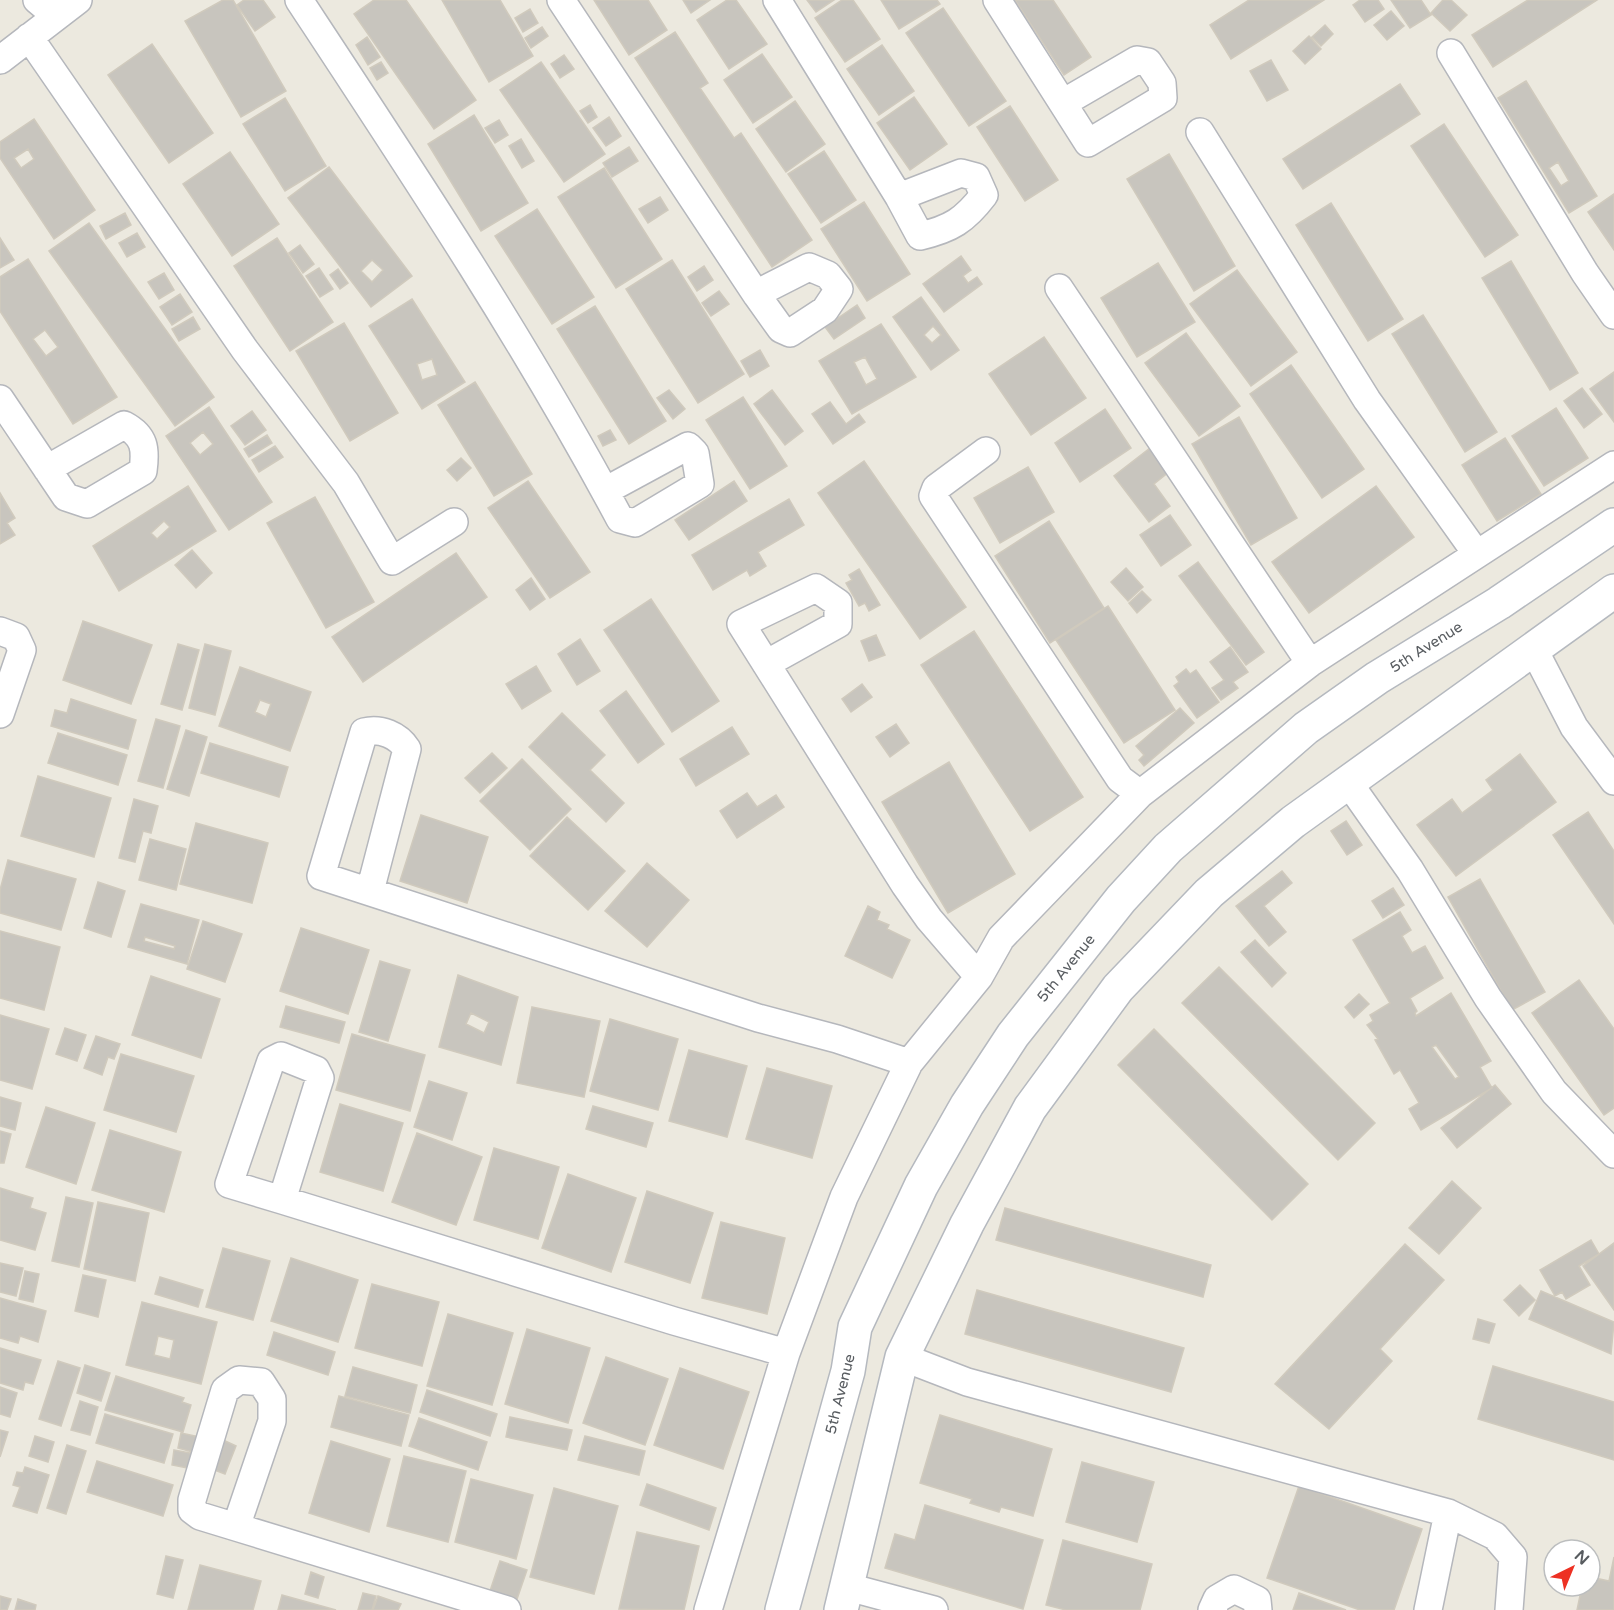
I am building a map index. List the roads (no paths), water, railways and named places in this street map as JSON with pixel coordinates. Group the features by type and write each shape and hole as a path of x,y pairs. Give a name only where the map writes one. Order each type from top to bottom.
{"street":[{"path":"0,60 29,37 47,8 78,0"},
{"path":"299,0 519,341 605,491"},
{"path":"561,0 756,294"},
{"path":"777,0 899,197"},
{"path":"997,0 1063,103"},
{"path":"29,37 246,350 346,483 392,561 454,522"},
{"path":"1451,53 1585,273 1614,315"},
{"path":"1200,132 1367,400 1476,553"},
{"path":"1059,288 1310,663"},
{"path":"0,399 47,469"},
{"path":"986,451 936,488 933,496 1120,779 1140,794"},
{"path":"708,1610 786,1353 844,1197 909,1063 979,977 1002,938 1140,794 1310,663 1614,465"},
{"name":"5th Avenue","path":"782,1610 848,1371 855,1327 921,1186 967,1105 1013,1035 1121,899 1168,848 1306,728 1377,678 1499,603 1614,525"},
{"path":"934,1610 844,1598 902,1357 967,1224 1030,1108 1118,988 1209,893 1293,822 1614,591"},
{"path":"0,631 16,638 22,650 0,714"},
{"path":"1533,648 1574,727 1614,781"},
{"path":"766,664 928,919 979,977"},
{"path":"370,891 407,749 401,740 375,729 364,732 321,876 758,1018 837,1039 909,1063"},
{"path":"1348,782 1410,870 1488,998 1554,1092 1614,1154"},
{"path":"282,1200 320,1078 316,1070 281,1056 271,1062 228,1184 674,1322 786,1353"},
{"path":"902,1357 967,1382 1448,1512 1495,1536 1513,1557 1509,1610"},
{"path":"236,1527 272,1421 272,1399 261,1382 239,1380 225,1390 192,1500 192,1510 200,1516 507,1610"},
{"path":"1428,1610 1448,1512"},
{"path":"1212,1610 1216,1599 1234,1589 1257,1600 1258,1610"}]}
